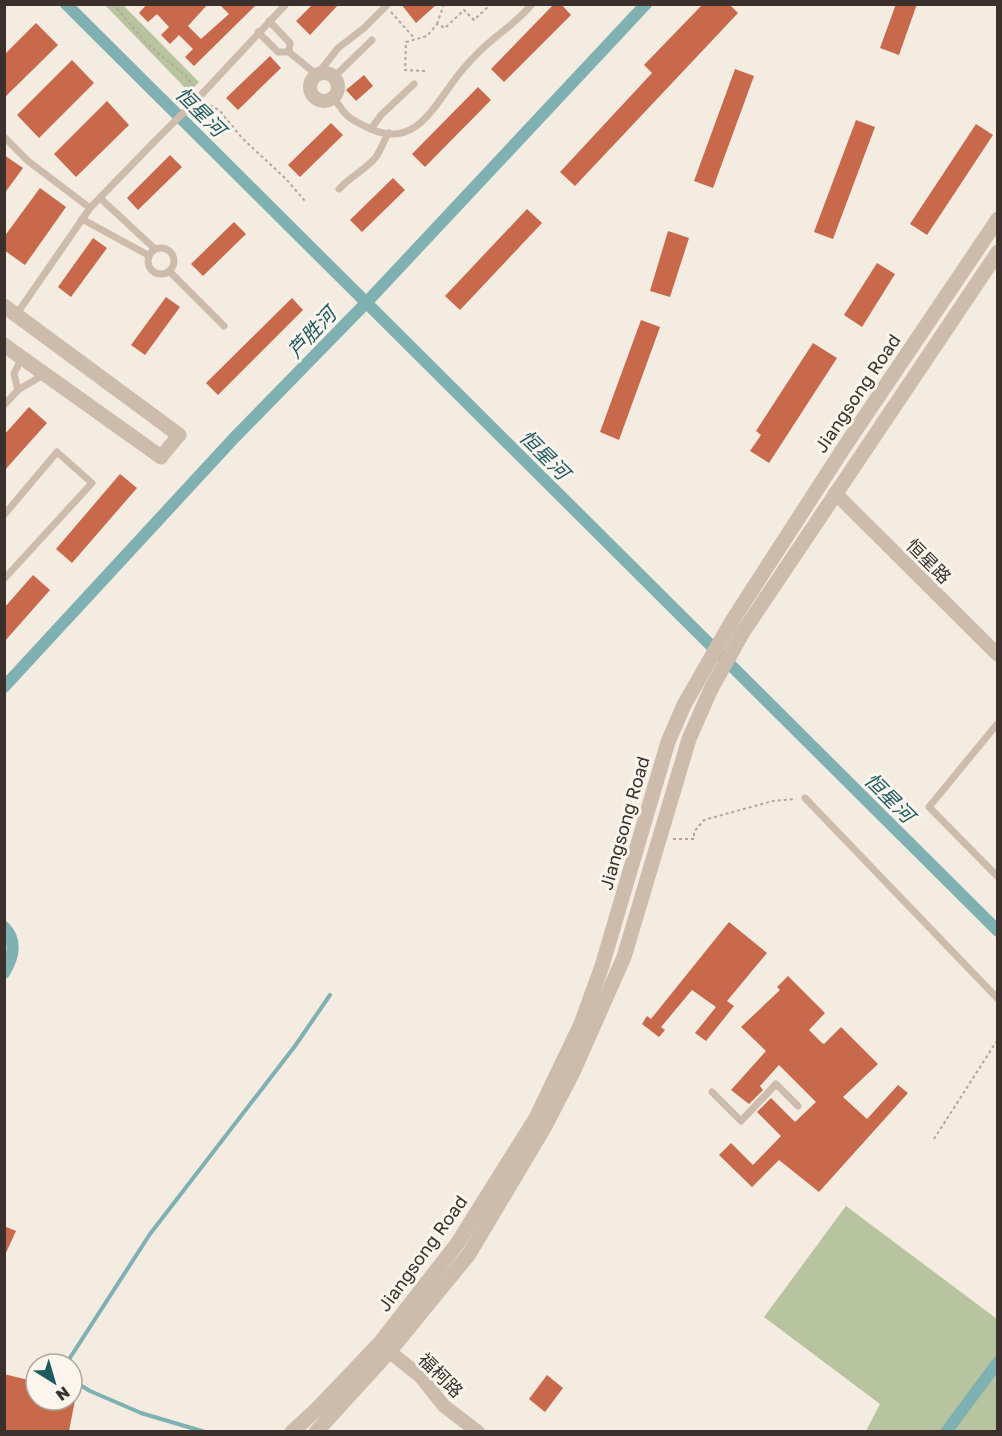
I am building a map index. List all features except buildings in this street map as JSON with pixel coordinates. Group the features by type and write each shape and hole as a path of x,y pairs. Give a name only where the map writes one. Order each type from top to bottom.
{"street":[{"path":"326,73 334,77 339,85 334,98 325,101 313,96 310,87 317,75 326,73"},
{"name":"Jiangsong Road","path":"292,1431 384,1348 469,1254 508,1190 574,1070 624,957 689,739 737,627 845,446 998,219"},
{"name":"Jiangsong Road","path":"316,1431 328,1420 384,1348 457,1244 536,1118 581,1024 602,966 668,742 698,678 835,492 998,252"},
{"path":"4,345 161,457 179,435 10,311"},
{"name":"恒星路","path":"835,492 998,655"},
{"name":"福柯路","path":"384,1348 420,1376 444,1406 478,1431"}],"lane":[{"path":"10,311 90,208 286,4"},
{"path":"334,98 348,119 371,129 397,134 411,129 431,114 454,80 478,52 506,31 532,4"},
{"path":"258,32 278,52 290,52 317,75 338,48 364,28 387,5"},
{"path":"269,21 290,43 290,52"},
{"path":"334,77 372,40"},
{"path":"371,129 381,115 414,84"},
{"path":"339,189 349,178 376,158 389,133"},
{"path":"4,137 28,160 90,208"},
{"path":"100,198 155,249"},
{"path":"82,219 148,255"},
{"path":"163,248 171,252 174,264 169,271 162,274 153,272 147,264 148,255 155,249 163,248"},
{"path":"169,271 224,326"},
{"path":"18,390 14,374 22,358"},
{"path":"4,405 18,390 45,374"},
{"path":"4,515 57,452 92,483 4,579"},
{"path":"998,723 928,807 998,877"},
{"path":"805,798 998,999"},
{"path":"642,830 660,840"},
{"path":"712,1092 741,1121 776,1084 798,1106"}],"path":[{"path":"113,4 145,42 186,77 206,105 220,111 242,138 306,201"},
{"path":"425,71 405,70 406,42 427,36 438,24 444,4"},
{"path":"438,24 445,28 464,10 474,20 491,4"},
{"path":"387,5 415,39"},
{"path":"660,840 694,839 694,832 704,820 773,801 805,798"},
{"path":"934,1139 998,1039"}],"green space":[{"path":"105,5 123,5 199,82 189,92"},
{"path":"846,1206 997,1319 997,1431 866,1431 880,1404 764,1317"}],"waterway":[{"name":"恒星河","path":"66,4 998,931"},
{"name":"芦胜河","path":"4,687 235,437 366,303 646,4"},
{"name":"芦胜河","path":"4,927 13,944 10,961 4,973"},
{"path":"74,1352 150,1234 295,1046 330,995"},
{"path":"946,1432 998,1362"},
{"path":"84,1387 141,1413 205,1432"}]}
